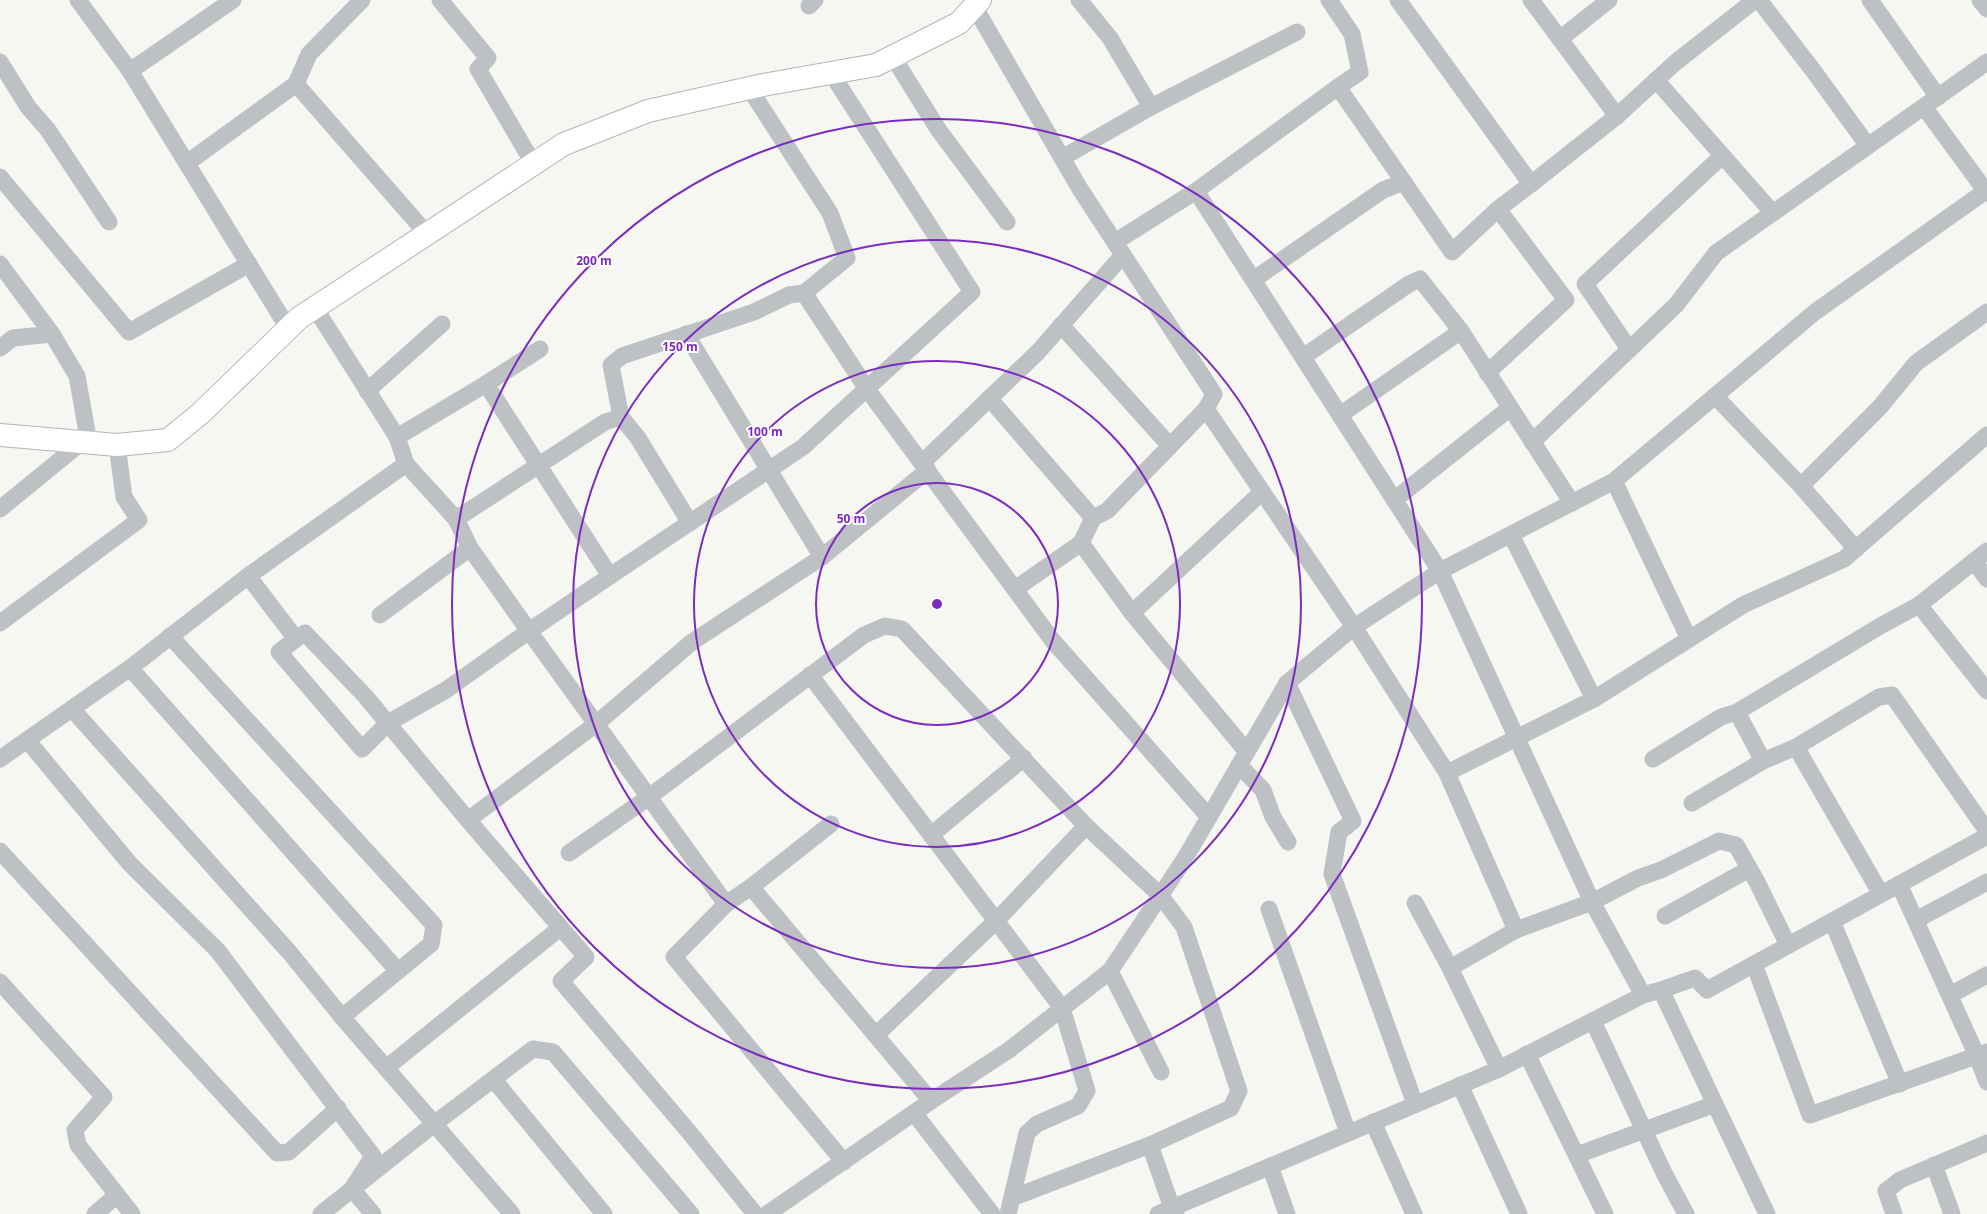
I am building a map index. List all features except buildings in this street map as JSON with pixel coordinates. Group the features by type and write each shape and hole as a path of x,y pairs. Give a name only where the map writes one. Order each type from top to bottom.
{"street":[{"path":"78,0 130,72 288,328"},
{"path":"130,72 211,6 233,0"},
{"path":"187,163 296,84 309,54 362,0"},
{"path":"440,0 488,58 478,69 533,163"},
{"path":"1079,0 1110,38 1151,107"},
{"path":"468,820 596,724 692,642 822,557 925,466 989,398 1038,352 1061,325 1119,249 1360,72 1352,34 1330,0"},
{"path":"1398,0 1531,184"},
{"path":"1531,0 1617,116"},
{"path":"1560,39 1609,0"},
{"path":"1338,87 1452,252 1498,209 1617,116 1676,62 1755,0"},
{"path":"1759,0 1815,73 1868,146"},
{"path":"1870,0 1938,97"},
{"path":"1980,0 1987,9"},
{"path":"0,435 117,445 168,440 201,413 299,318 564,144 648,111 749,88 876,65 959,23 977,3 1062,158 1119,249 1214,394 1206,409 1107,511 1093,518 1081,543 1015,589"},
{"path":"1062,158 1151,107 1297,32"},
{"path":"893,56 938,129 1007,222"},
{"path":"0,62 28,107 48,130 109,222"},
{"path":"1532,442 1676,305 1716,253 1987,62"},
{"path":"755,1214 689,1132 561,981 586,958 468,820 388,723 366,697 305,633 279,652 362,749 388,723 446,690 529,631 803,447 972,292 831,73"},
{"path":"1656,80 1773,213"},
{"path":"296,84 427,234"},
{"path":"690,522 638,438 621,417 611,365 622,356 754,312 789,295 804,293 847,258 830,213 749,88"},
{"path":"767,1214 931,1101 1009,1050 1110,971 1209,817 1287,683 1354,627 1440,571 1614,481 1815,312 1986,191 1924,107"},
{"path":"1487,373 1722,156"},
{"path":"0,177 129,332 249,264"},
{"path":"1253,280 1383,190 1404,182"},
{"path":"1196,191 1440,571 1592,902 1643,995"},
{"path":"1498,209 1566,300"},
{"path":"0,264 52,334 77,376 85,442"},
{"path":"1303,358 1409,284 1420,279 1461,331 1572,503"},
{"path":"1584,284 1629,349"},
{"path":"804,293 867,389 1053,640 1209,817"},
{"path":"315,308 396,437 406,464 456,519 470,548 726,904"},
{"path":"1801,486 1880,407 1916,363 1987,312"},
{"path":"367,391 442,324"},
{"path":"1061,325 1170,446"},
{"path":"1340,415 1461,331"},
{"path":"0,348 13,338 52,334"},
{"path":"686,334 822,557"},
{"path":"396,437 486,384 540,349"},
{"path":"486,384 610,576"},
{"path":"1715,396 1801,486 1856,549"},
{"path":"989,398 1093,518"},
{"path":"1394,500 1510,408"},
{"path":"1206,409 1354,627 1447,773 1516,930"},
{"path":"456,519 538,464 605,422 621,417"},
{"path":"1447,773 1594,699 1743,605 1844,559 1987,435"},
{"path":"0,509 85,442"},
{"path":"0,623 139,520 124,497 117,445"},
{"path":"0,759 130,668 248,576 406,464"},
{"path":"1614,481 1690,639"},
{"path":"1132,613 1262,492"},
{"path":"1511,535 1594,699"},
{"path":"1081,543 1132,613 1243,758 1263,790 1273,817 1288,842"},
{"path":"380,615 470,548"},
{"path":"1653,759 1721,717 1737,712 1882,625 1919,605 1980,556 1987,579"},
{"path":"248,576 296,639"},
{"path":"1919,605 1987,691"},
{"path":"569,853 649,798 864,634 885,626 902,629 1086,826 1160,895 1184,927 1239,1091 1230,1108 1150,1145 1010,1206"},
{"path":"170,636 434,925 431,944 342,1016"},
{"path":"130,668 398,971"},
{"path":"810,675 1062,1008 1087,1091 1078,1106 1037,1124 1027,1134 1010,1206"},
{"path":"1287,683 1353,821 1339,832 1332,874 1415,1104"},
{"path":"1692,803 1763,761 1796,747 1879,697 1892,695 1987,831"},
{"path":"72,709 290,953 386,1068 512,1214"},
{"path":"1737,712 1763,761"},
{"path":"26,740 130,864 218,951 373,1156 352,1190"},
{"path":"1796,747 1881,894"},
{"path":"931,835 1024,758"},
{"path":"831,824 751,887 726,904 674,957 844,1162"},
{"path":"876,1035 996,922 1086,826"},
{"path":"1150,1145 1169,1212 1270,1166 1499,1069 1643,995 1695,978 1707,990 1987,836"},
{"path":"1450,968 1516,930 1592,902 1638,878 1661,870 1719,841 1736,845 1788,945"},
{"path":"0,851 277,1153 288,1152 338,1108"},
{"path":"1665,916 1749,870"},
{"path":"1916,920 1987,882"},
{"path":"1899,884 1950,995 1982,1054 1987,1082"},
{"path":"751,887 931,1101"},
{"path":"1415,903 1450,968 1499,1069"},
{"path":"1269,909 1348,1133"},
{"path":"1832,921 1900,1084"},
{"path":"386,1068 560,928"},
{"path":"1754,964 1810,1115 1982,1054"},
{"path":"1110,971 1161,1072"},
{"path":"1950,995 1987,975"},
{"path":"2,990 104,1097 75,1130 78,1145 132,1214"},
{"path":"1661,990 1767,1214"},
{"path":"1593,1021 1664,1173 1686,1214"},
{"path":"321,1214 434,1124 533,1049 553,1052 691,1214"},
{"path":"1527,1054 1605,1214"},
{"path":"494,1080 604,1214"},
{"path":"1460,1085 1519,1214"},
{"path":"1577,1155 1715,1104"},
{"path":"914,1113 992,1214"},
{"path":"1373,1122 1414,1214"},
{"path":"1894,1214 1886,1191 1900,1180 1987,1142"},
{"path":"1934,1165 1952,1214"},
{"path":"1270,1166 1287,1214"},
{"path":"352,1190 373,1214"},
{"path":"95,1214 117,1195"}]}
